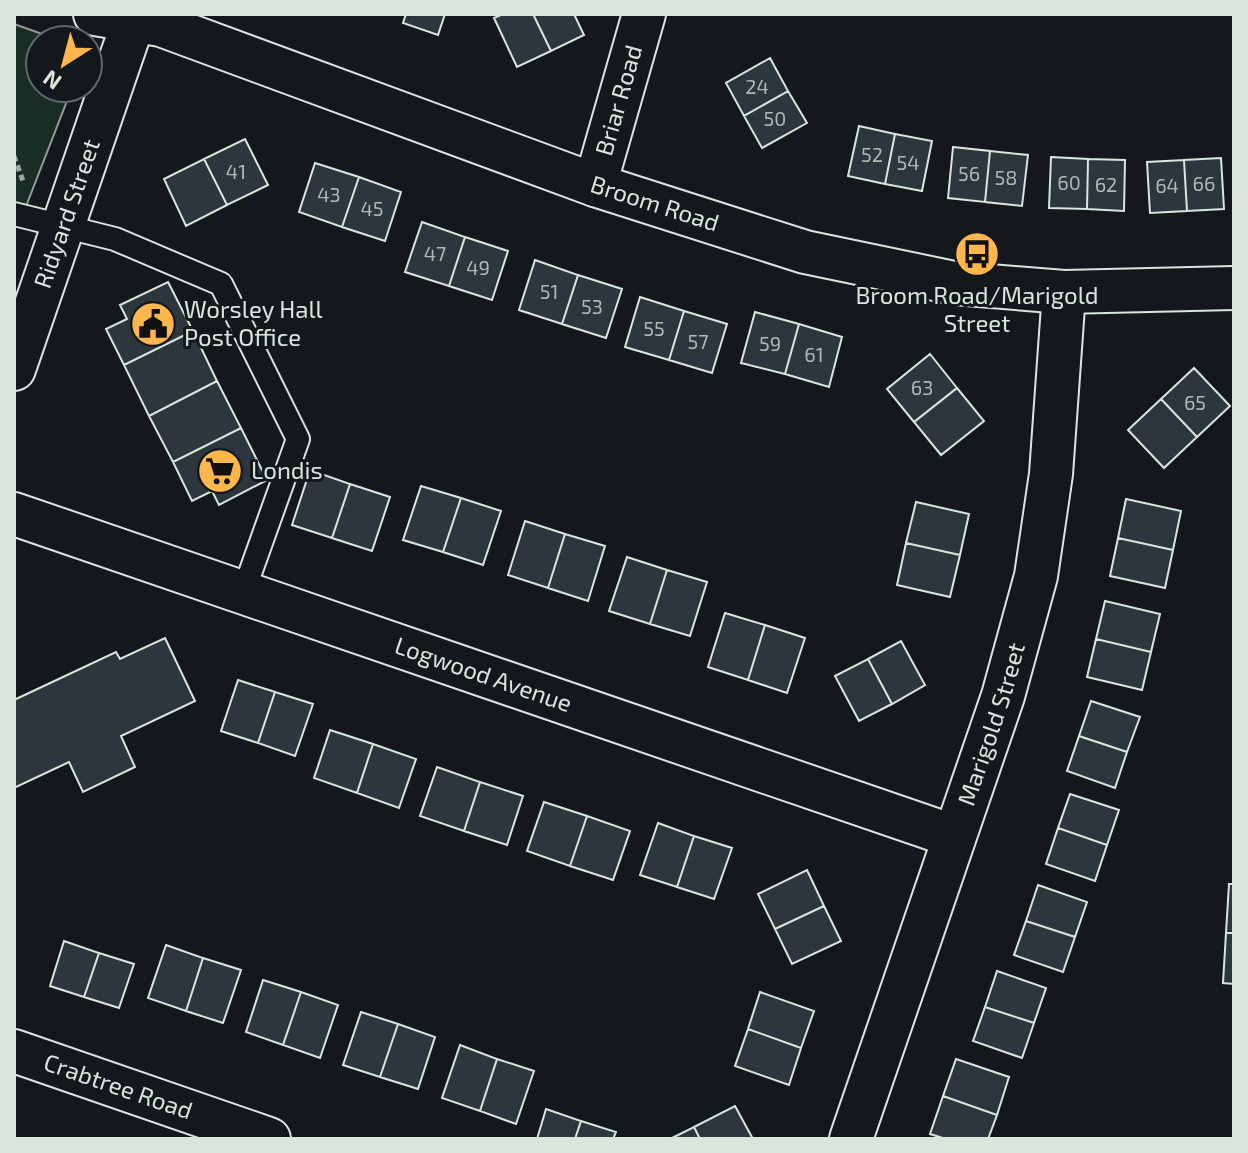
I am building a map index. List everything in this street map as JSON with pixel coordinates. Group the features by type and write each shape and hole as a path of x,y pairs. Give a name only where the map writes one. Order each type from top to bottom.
{"street":[{"name":"Briar Road","path":"595,185 644,14"},
{"name":"Broom Road","path":"121,16 161,25 595,185 805,252 954,283 1064,292 1234,288"},
{"name":"Ridyard Street","path":"14,369 61,226 121,16"},
{"name":"Marigold Street","path":"851,1139 1003,696 1036,576 1051,474 1064,292"},
{"name":"Logwood Avenue","path":"14,514 953,836"},
{"name":"Crabtree Road","path":"14,1051 269,1139"}],"lane":[{"path":"14,214 115,239 221,284 298,439 243,593"}],"green space":[{"path":"14,24 24,28 24,104 66,104 23,214 14,210"}],"building":[{"path":"406,14 445,14 438,35 403,23"},
{"path":"503,14 533,14 551,51 517,67 494,18"},
{"path":"533,14 574,14 584,35 551,51"},
{"path":"770,58 788,91 744,116 726,83"},
{"path":"788,91 807,123 762,148 744,116"},
{"path":"859,126 895,134 885,184 848,176"},
{"path":"895,134 932,141 922,191 885,184"},
{"path":"245,139 268,185 227,205 204,159"},
{"path":"953,147 990,151 985,202 948,198"},
{"path":"990,151 1028,155 1022,206 985,202"},
{"path":"1051,157 1088,159 1087,209 1049,208"},
{"path":"1221,158 1224,209 1187,211 1184,160"},
{"path":"204,159 227,205 186,226 164,179"},
{"path":"1088,159 1125,160 1124,211 1087,209"},
{"path":"1184,160 1187,211 1150,213 1147,162"},
{"path":"315,163 359,177 342,227 299,212"},
{"path":"359,177 401,192 385,241 342,227"},
{"path":"422,222 465,237 449,286 405,272"},
{"path":"465,237 508,251 492,300 449,286"},
{"path":"535,260 578,275 562,324 519,310"},
{"path":"578,275 622,289 606,338 562,324"},
{"name":"Worsley Hall Post Office","path":"168,282 193,331 124,365 106,329 127,319 120,305"},
{"path":"640,297 684,311 669,360 625,347"},
{"path":"684,311 727,324 712,373 669,360"},
{"path":"755,312 799,324 785,374 741,363"},
{"path":"799,324 842,337 829,387 785,374"},
{"path":"193,331 217,381 149,416 124,365"},
{"path":"930,354 957,388 914,422 887,389"},
{"path":"1194,368 1230,406 1197,437 1161,399"},
{"path":"217,381 241,428 173,462 149,416"},
{"path":"957,388 984,421 941,455 914,422"},
{"path":"1161,399 1197,437 1164,468 1128,430"},
{"name":"Londis","path":"241,428 267,480 219,505 212,491 192,501 173,462"},
{"path":"310,470 350,484 332,538 292,525"},
{"path":"350,484 390,497 372,551 332,538"},
{"path":"421,486 461,498 443,552 403,540"},
{"path":"461,498 501,511 483,565 443,552"},
{"path":"1126,499 1181,511 1173,550 1118,538"},
{"path":"916,502 969,514 960,555 906,543"},
{"path":"525,521 565,534 548,588 508,575"},
{"path":"565,534 605,546 588,601 548,588"},
{"path":"1118,538 1173,550 1165,588 1110,576"},
{"path":"906,543 960,555 950,597 897,585"},
{"path":"627,557 667,570 650,624 609,611"},
{"path":"667,570 707,582 690,636 650,624"},
{"path":"1105,601 1160,614 1151,652 1096,639"},
{"path":"725,613 765,625 748,680 708,667"},
{"path":"765,625 805,638 787,693 748,680"},
{"path":"165,638 195,701 121,736 135,767 83,792 69,762 14,788 14,700 116,652 120,659"},
{"path":"1096,639 1151,652 1142,690 1087,677"},
{"path":"901,641 925,685 892,704 868,659"},
{"path":"868,659 892,704 859,721 835,676"},
{"path":"238,680 275,692 258,743 221,731"},
{"path":"275,692 313,704 295,756 258,743"},
{"path":"1091,701 1140,717 1127,752 1079,736"},
{"path":"330,730 373,744 357,793 314,778"},
{"path":"1079,736 1127,752 1115,788 1067,771"},
{"path":"373,744 416,759 399,808 357,793"},
{"path":"437,767 480,782 464,831 420,816"},
{"path":"480,782 523,796 507,845 464,831"},
{"path":"1070,794 1119,810 1107,845 1058,828"},
{"path":"544,802 587,816 570,866 527,851"},
{"path":"587,816 630,831 613,880 570,866"},
{"path":"658,823 694,836 677,887 640,875"},
{"path":"1058,828 1107,845 1095,881 1046,864"},
{"path":"694,836 732,848 714,899 677,887"},
{"path":"807,870 824,906 775,929 758,894"},
{"path":"1229,884 1234,884 1234,933 1226,933"},
{"path":"1038,885 1087,902 1075,937 1026,921"},
{"path":"824,906 841,941 792,964 775,929"},
{"path":"1026,921 1075,937 1063,972 1014,955"},
{"path":"1226,933 1234,933 1234,984 1223,983"},
{"path":"64,941 99,953 84,997 50,986"},
{"path":"166,945 203,958 186,1011 148,998"},
{"path":"99,953 134,964 119,1008 84,997"},
{"path":"203,958 241,970 223,1023 186,1011"},
{"path":"997,971 1046,988 1034,1023 985,1007"},
{"path":"263,980 301,992 283,1045 246,1032"},
{"path":"301,992 338,1005 320,1058 283,1045"},
{"path":"760,992 814,1011 801,1048 748,1029"},
{"path":"985,1007 1034,1023 1022,1058 973,1041"},
{"path":"361,1012 398,1024 380,1077 343,1065"},
{"path":"398,1024 435,1037 418,1089 380,1077"},
{"path":"748,1029 801,1048 789,1085 735,1066"},
{"path":"460,1045 497,1059 480,1111 442,1098"},
{"path":"497,1059 534,1071 516,1124 480,1111"},
{"path":"956,1059 1009,1077 997,1115 943,1096"},
{"path":"943,1096 997,1115 988,1139 946,1139 930,1134"},
{"path":"735,1106 753,1139 700,1139 694,1127"},
{"path":"546,1109 581,1121 575,1139 537,1139"},
{"path":"581,1121 616,1132 613,1139 575,1139"},
{"path":"694,1127 700,1139 670,1139"}],"place":[{"name":"Broom Road/Marigold Street","path":"977,254"},
{"name":"Worsley Hall Post Office","path":"153,324"},
{"name":"Londis","path":"220,471"}]}
